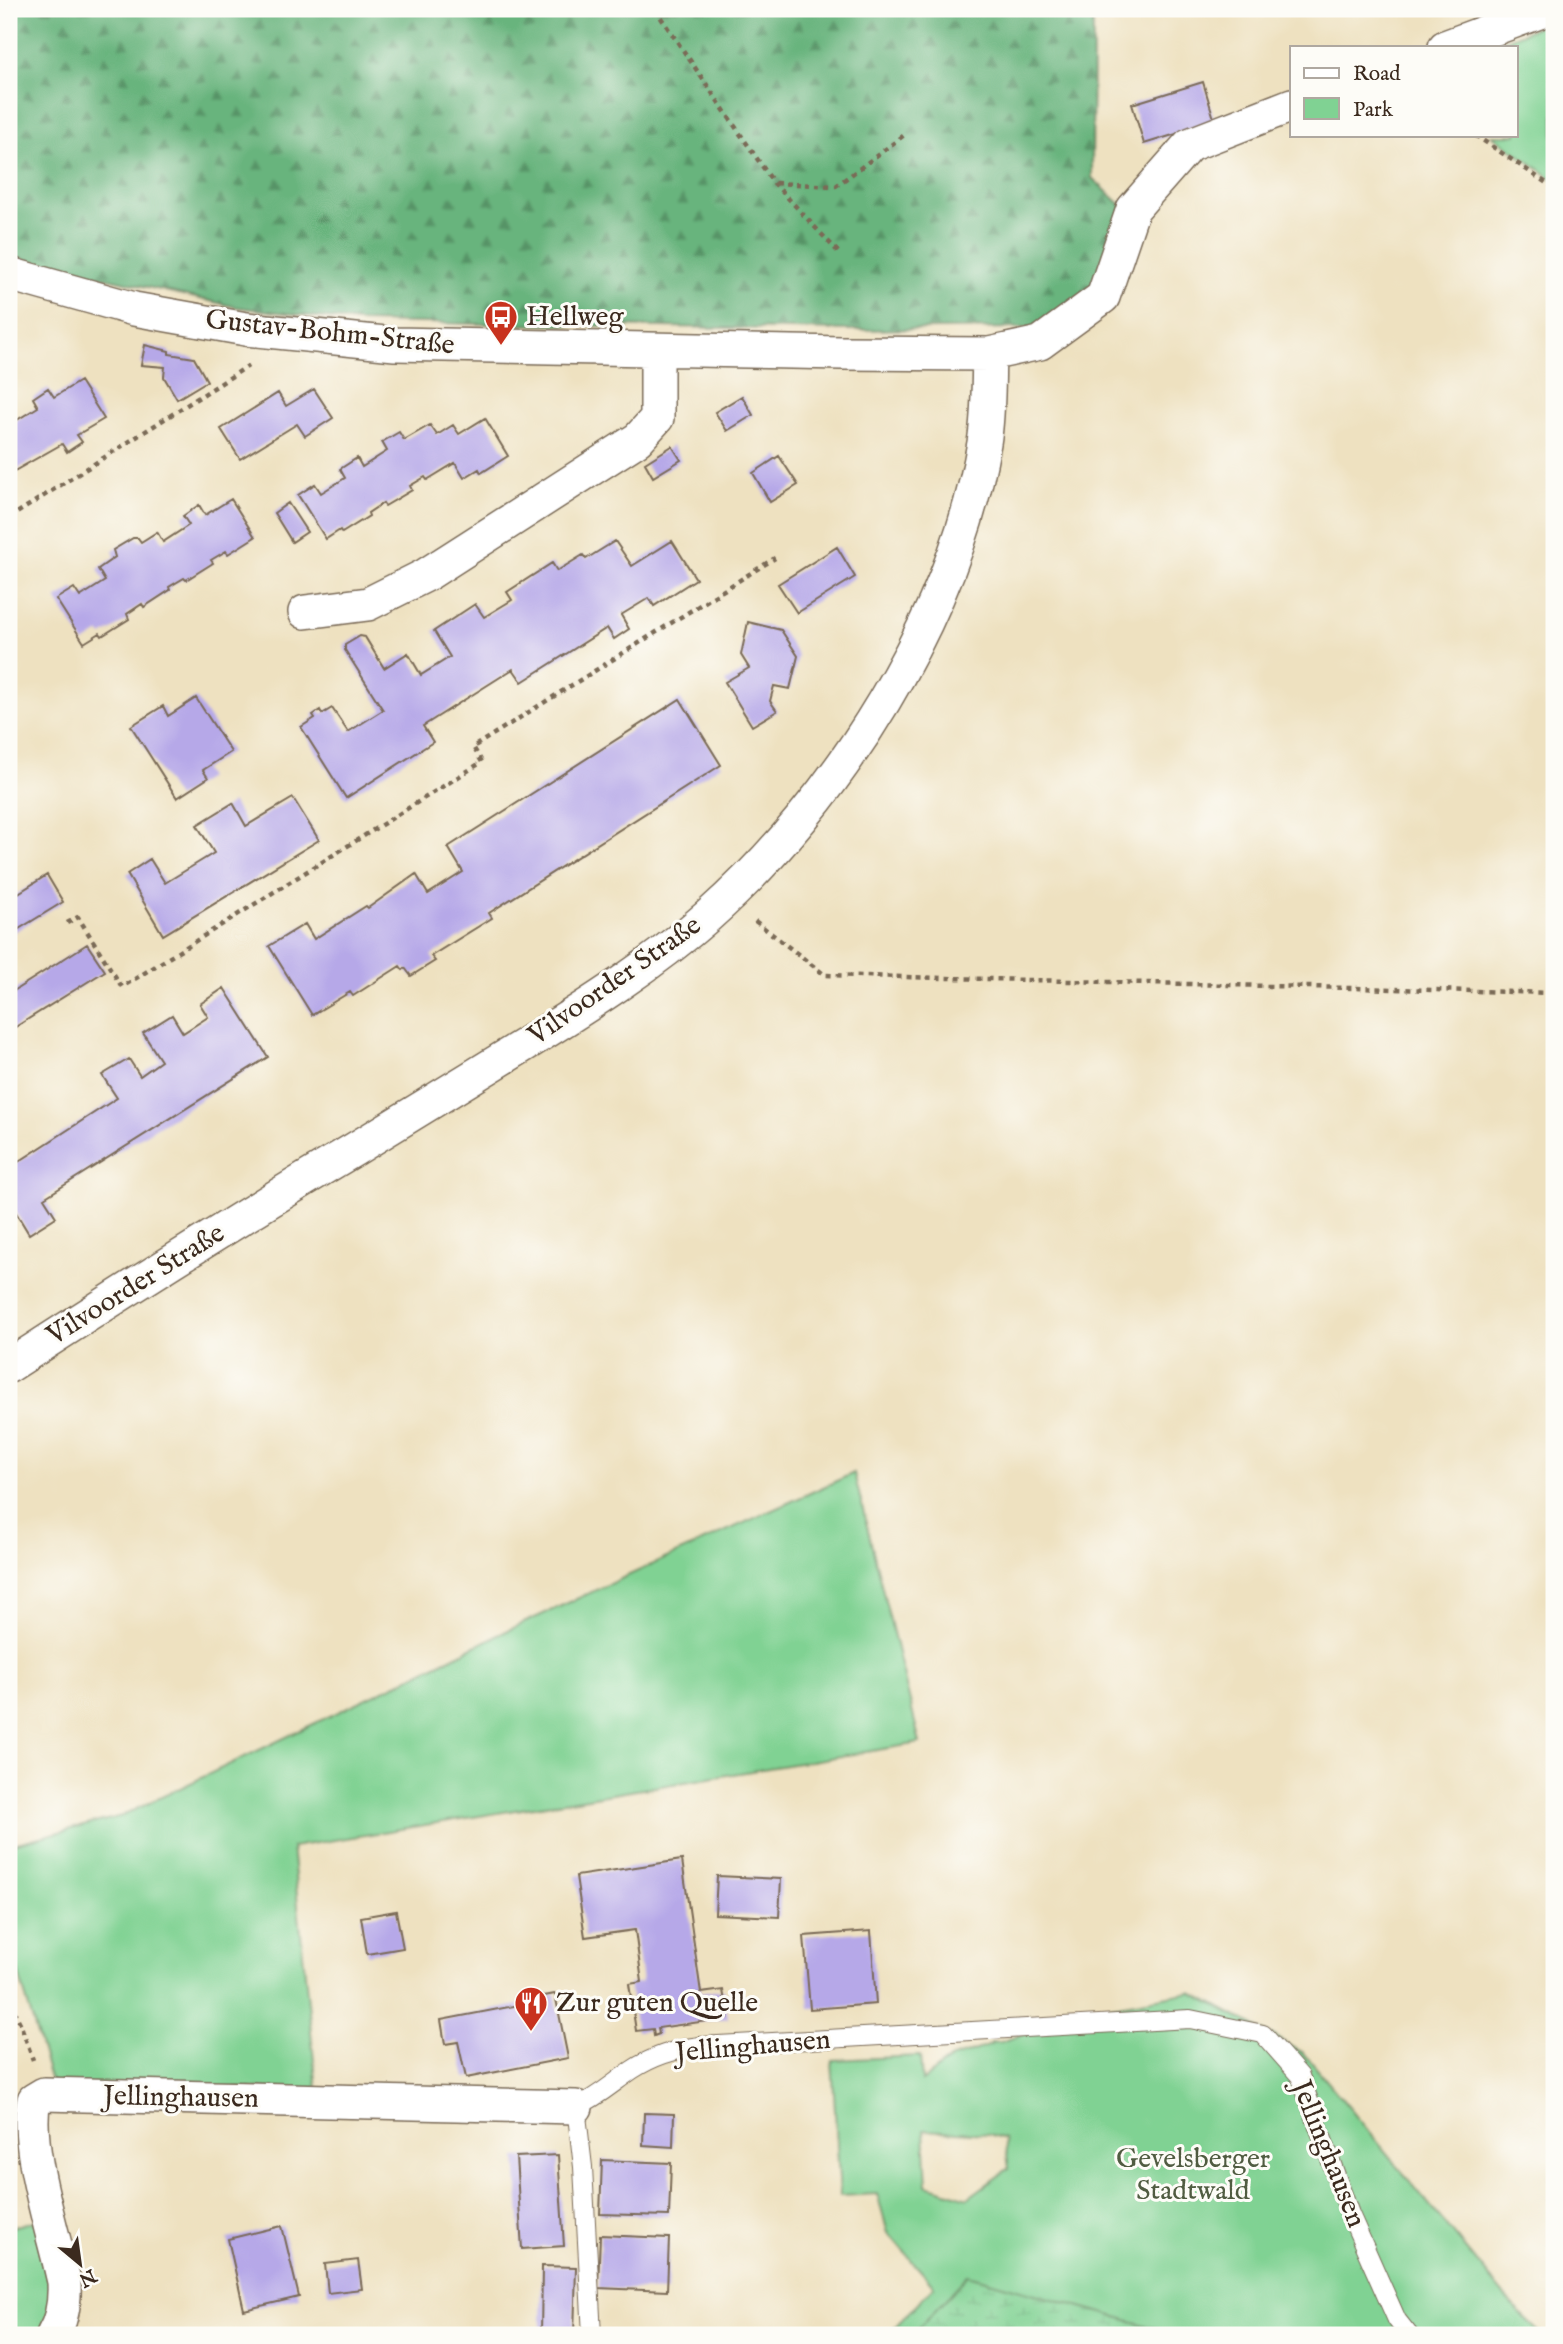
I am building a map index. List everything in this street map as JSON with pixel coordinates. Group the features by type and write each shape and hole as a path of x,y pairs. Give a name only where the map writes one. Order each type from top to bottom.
{"street":[{"path":"1449,46 1547,9"},
{"path":"989,354 1040,343 1103,297 1133,209 1189,145 1290,107"},
{"name":"Gustav-Bohm-Straße","path":"9,274 134,309 246,330 395,344 989,354"},
{"path":"305,612 368,604 426,575 638,439 657,418 657,350"},
{"name":"Vilvoorder Straße","path":"9,1366 133,1285 569,1018 642,968 708,916 772,852 835,777 888,694 930,614 954,554 985,441 989,354"},
{"path":"44,2094 34,2101 31,2124 64,2290 63,2312 53,2335"},
{"name":"Jellinghausen","path":"44,2094 576,2107"}],"lane":[{"name":"Jellinghausen","path":"576,2107 595,2098 633,2070 656,2058 675,2049 700,2046 1191,2019 1263,2034 1300,2076 1350,2214 1397,2320 1409,2335"},
{"path":"576,2107 583,2167 592,2335"}],"path":[{"path":"655,9 773,183 840,254"},
{"path":"773,183 836,186 907,133"},
{"path":"1476,136 1554,188"},
{"path":"9,518 242,371 286,334"},
{"path":"67,923 78,917 122,987 482,762 473,747 775,558"},
{"path":"725,899 825,975 1554,993"},
{"path":"9,2001 20,2023 44,2094"}],"green space":[{"path":"9,9 1093,9 1092,178 1127,210 1094,299 1030,328 850,330 358,322 236,307 9,256"},
{"path":"1554,20 1554,180 1493,136 1518,136 1518,46 1491,46"},
{"path":"854,1473 920,1743 292,1847 317,2090 52,2085 9,1941 9,1845 122,1816 517,1626"},
{"name":"Gevelsberger Stadtwald","path":"1191,1992 1304,2053 1518,2312 1542,2335 887,2335 934,2286 888,2233 877,2194 840,2196 832,2060 920,2056 922,2081 950,2059 1091,2010","holes":["924,2130 989,2134 1005,2139 1009,2168 968,2198 927,2185"]},
{"path":"41,2219 58,2302 40,2335 9,2335 9,2228"},
{"path":"968,2275 1180,2335 912,2335"}],"building":[{"path":"1203,82 1215,122 1144,144 1132,104"},
{"path":"145,345 169,351 169,354 194,358 207,381 177,399 164,377 165,367 141,365"},
{"path":"80,381 104,419 77,435 82,442 67,452 62,444 9,474 9,417 12,423 38,407 33,398 48,388 54,397"},
{"path":"314,389 333,418 305,436 297,424 240,459 221,429 278,393 286,406"},
{"path":"742,396 753,415 727,431 715,412"},
{"path":"485,418 508,456 481,473 479,469 464,478 455,463 427,480 425,477 410,486 412,490 385,506 383,503 368,513 369,516 342,533 340,530 326,539 298,495 315,484 321,493 345,478 340,469 357,458 362,467 387,451 382,442 399,432 404,440 430,425 437,435 453,425 459,434"},
{"path":"672,446 681,460 653,477 645,463"},
{"path":"779,456 798,485 770,502 753,473"},
{"path":"231,499 255,537 228,554 226,551 211,560 213,563 169,587 170,590 144,607 142,604 127,614 129,619 102,636 100,633 84,643 56,599 74,588 80,597 105,581 98,569 115,557 113,550 133,538 138,538 141,542 157,532 163,542 189,525 183,516 199,505 205,515"},
{"path":"288,503 307,532 292,542 274,513"},
{"path":"615,541 632,566 672,541 696,579 654,606 649,598 621,615 629,629 614,639 607,628 522,682 513,669 423,726 433,742 346,798 301,727 315,718 313,715 320,710 322,714 332,708 348,732 383,710 345,650 345,645 360,636 365,637 384,668 408,653 421,675 450,657 434,631 475,604 484,617 512,600 507,592 552,563 557,571 583,555 586,559"},
{"path":"837,547 855,577 797,613 778,584"},
{"path":"748,622 781,630 798,656 790,689 774,686 770,701 777,711 752,726 725,682 749,668 741,655"},
{"path":"196,698 231,752 203,770 208,778 177,798 131,726 163,706 168,716"},
{"path":"680,699 721,765 489,913 492,918 431,956 435,961 411,976 400,966 353,996 350,992 312,1015 269,946 305,924 314,939 366,906 368,908 416,874 428,894 463,872 448,847"},
{"path":"293,798 319,840 163,935 127,874 150,859 165,883 214,853 197,825 233,803 246,826"},
{"path":"47,875 63,902 9,935 9,899"},
{"path":"87,944 105,971 9,1031 9,994"},
{"path":"224,988 268,1057 44,1198 56,1217 29,1234 9,1201 9,1168 117,1098 102,1075 129,1059 140,1076 161,1061 143,1033 172,1015 183,1033 208,1017 200,1004"},
{"path":"682,1860 701,1993 723,1990 728,2018 658,2028 659,2034 654,2036 653,2029 636,2031 629,1984 642,1982 635,1930 585,1937 576,1876"},
{"path":"717,1876 781,1879 779,1917 715,1914"},
{"path":"396,1911 403,1948 367,1954 361,1917"},
{"path":"871,1931 876,2004 810,2009 804,1936"},
{"path":"555,1994 568,2058 466,2078 458,2042 445,2044 441,2020 524,2004 523,2000"},
{"path":"644,2113 674,2114 673,2147 643,2145"},
{"path":"558,2155 564,2246 522,2249 516,2157"},
{"path":"602,2160 671,2163 669,2216 600,2214"},
{"path":"282,2226 299,2297 244,2310 228,2239"},
{"path":"600,2235 669,2238 667,2291 598,2288"},
{"path":"358,2260 362,2289 328,2293 325,2264"},
{"path":"542,2266 576,2267 574,2335 541,2335"}],"place":[{"name":"Hellweg","path":"501,347"},
{"name":"Zur guten Quelle","path":"531,2033"}]}
